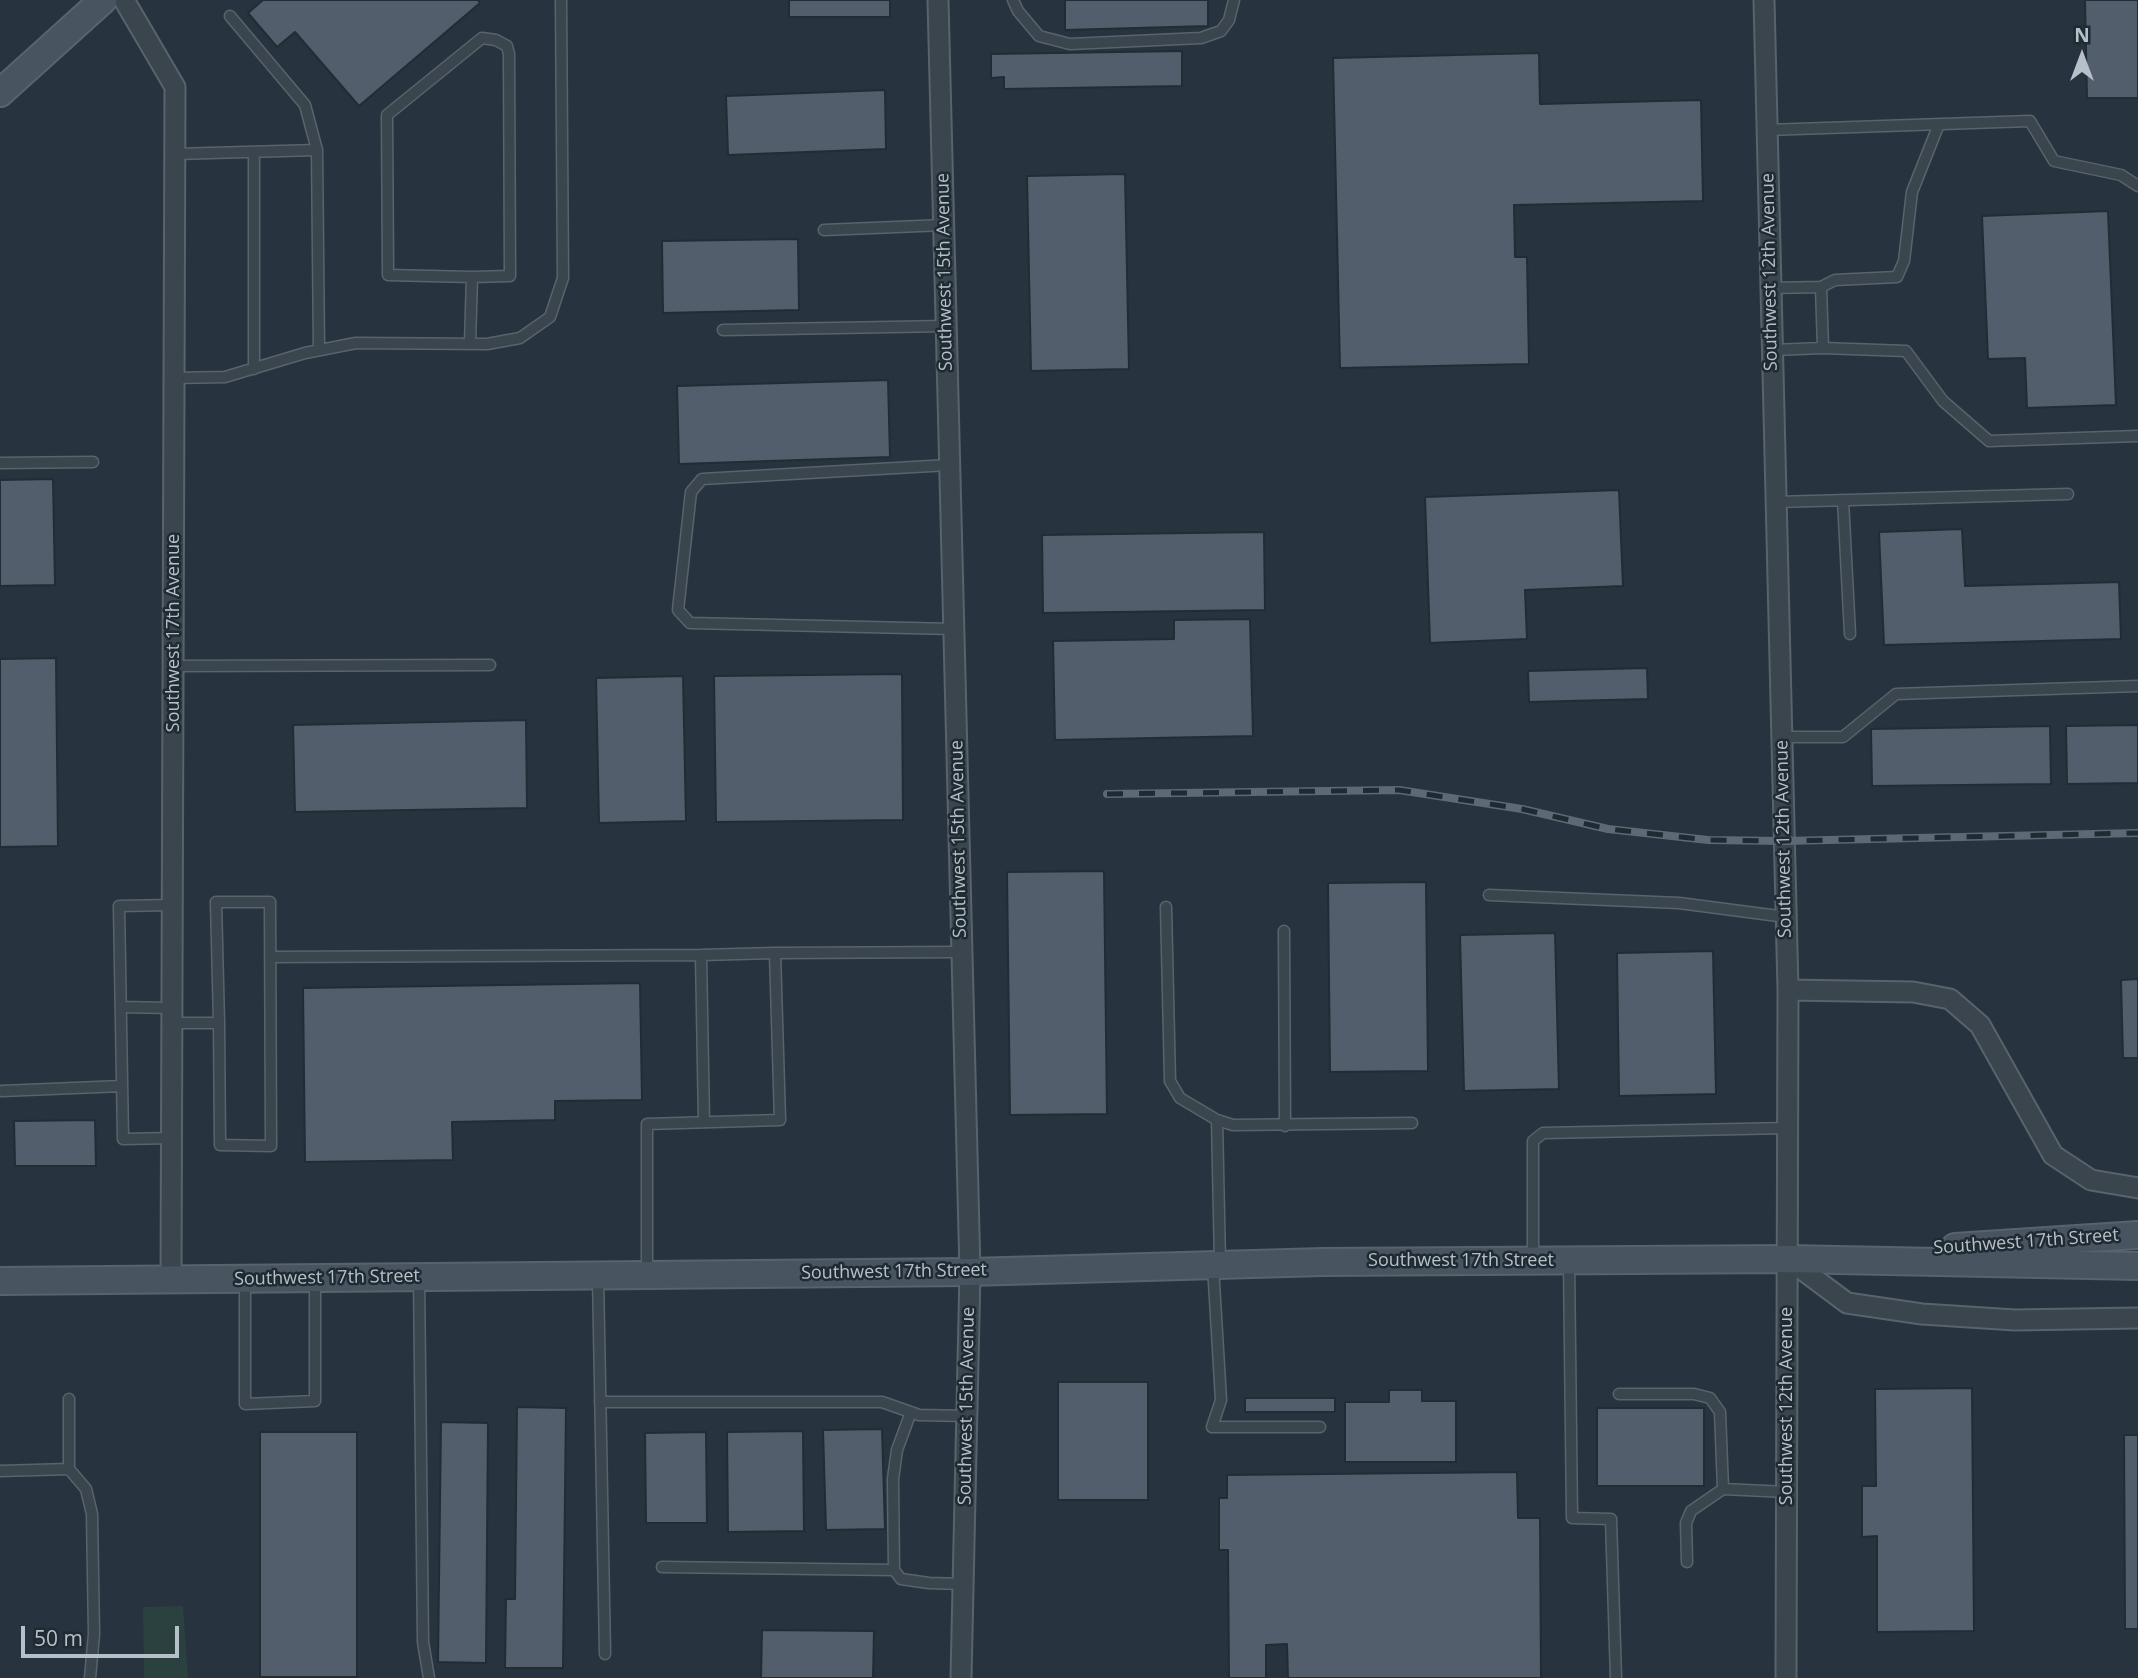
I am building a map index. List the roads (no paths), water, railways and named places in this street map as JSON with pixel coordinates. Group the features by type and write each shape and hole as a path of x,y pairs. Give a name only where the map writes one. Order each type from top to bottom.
{"main road":[{"path":"0,93 103,0"},
{"name":"Southwest 17th Street","path":"1788,1258 2138,1235"},
{"name":"Southwest 17th Street","path":"0,1281 970,1272 1217,1265 1788,1258 2138,1266"}],"street":[{"name":"Southwest 17th Avenue","path":"124,0 175,88 171,1280"},
{"name":"Southwest 15th Avenue","path":"938,0 970,1272 961,1678"},
{"name":"Southwest 12th Avenue","path":"1763,0 1788,990 1786,1678"},
{"path":"1788,990 1913,992 1950,999 1980,1026 2053,1155 2091,1180 2138,1188"},
{"path":"1788,1258 1847,1303 1923,1314 2015,1320 2138,1318"}],"lane":[{"path":"174,378 225,377 319,350 356,343 487,344 520,338 550,317 564,278 561,0"},
{"path":"1013,0 1018,11 1039,36 1070,44 1201,38 1221,31 1229,20 1234,0"},
{"path":"230,16 305,105 317,150 319,350"},
{"path":"482,38 496,40 507,46 509,54 510,276 472,277 388,275 387,115 482,38"},
{"path":"1767,130 2031,121 2054,161 2121,175 2138,186"},
{"path":"1771,288 1821,287 1835,279 1897,277 1904,261 1912,192 1939,124"},
{"path":"175,154 317,150"},
{"path":"254,152 254,369"},
{"path":"824,230 944,225"},
{"path":"470,344 472,277"},
{"path":"1821,287 1822,348"},
{"path":"723,330 946,326"},
{"path":"1772,350 1822,348 1906,351 1943,401 1989,441 2138,436"},
{"path":"0,463 93,462"},
{"path":"950,465 702,479 691,492 678,610 690,623 954,629"},
{"path":"1776,502 2068,494"},
{"path":"1843,500 1850,634"},
{"path":"174,666 490,665"},
{"path":"1782,737 1843,737 1896,694 2138,686"},
{"path":"1489,895 1679,903 1786,918"},
{"path":"216,902 270,902 271,1146 219,1144 219,1023 216,902"},
{"path":"172,1138 123,1139 119,906 173,905"},
{"path":"1166,907 1170,1081 1180,1098 1217,1120 1233,1125 1412,1123"},
{"path":"1284,932 1285,1126"},
{"path":"270,957 962,952"},
{"path":"647,1275 647,1124 780,1120 775,953"},
{"path":"701,955 704,1122"},
{"path":"121,1007 219,1023"},
{"path":"2,1091 122,1086"},
{"path":"1217,1120 1217,1265 1222,1401 1212,1427 1320,1427"},
{"path":"1533,1261 1533,1141 1543,1133 1788,1128"},
{"path":"1569,1261 1572,1518 1611,1519 1616,1678"},
{"path":"598,1275 605,1654"},
{"path":"419,1277 424,1642 429,1678"},
{"path":"245,1279 245,1404 315,1401 316,1278"},
{"path":"1619,1394 1694,1394 1710,1398 1720,1412 1723,1489"},
{"path":"69,1399 69,1469 86,1489 92,1514 94,1634 90,1678"},
{"path":"600,1402 840,1400 882,1402 919,1415 967,1416"},
{"path":"911,1412 897,1450 892,1479 894,1570 901,1578 929,1583 963,1584"},
{"path":"0,1471 69,1469"},
{"path":"1687,1562 1686,1524 1691,1511 1723,1489 1787,1492"},
{"path":"663,1567 894,1570"}],"railway":[{"path":"1107,794 1399,790 1522,809 1608,829 1708,840 1784,841 2138,833"}]}
